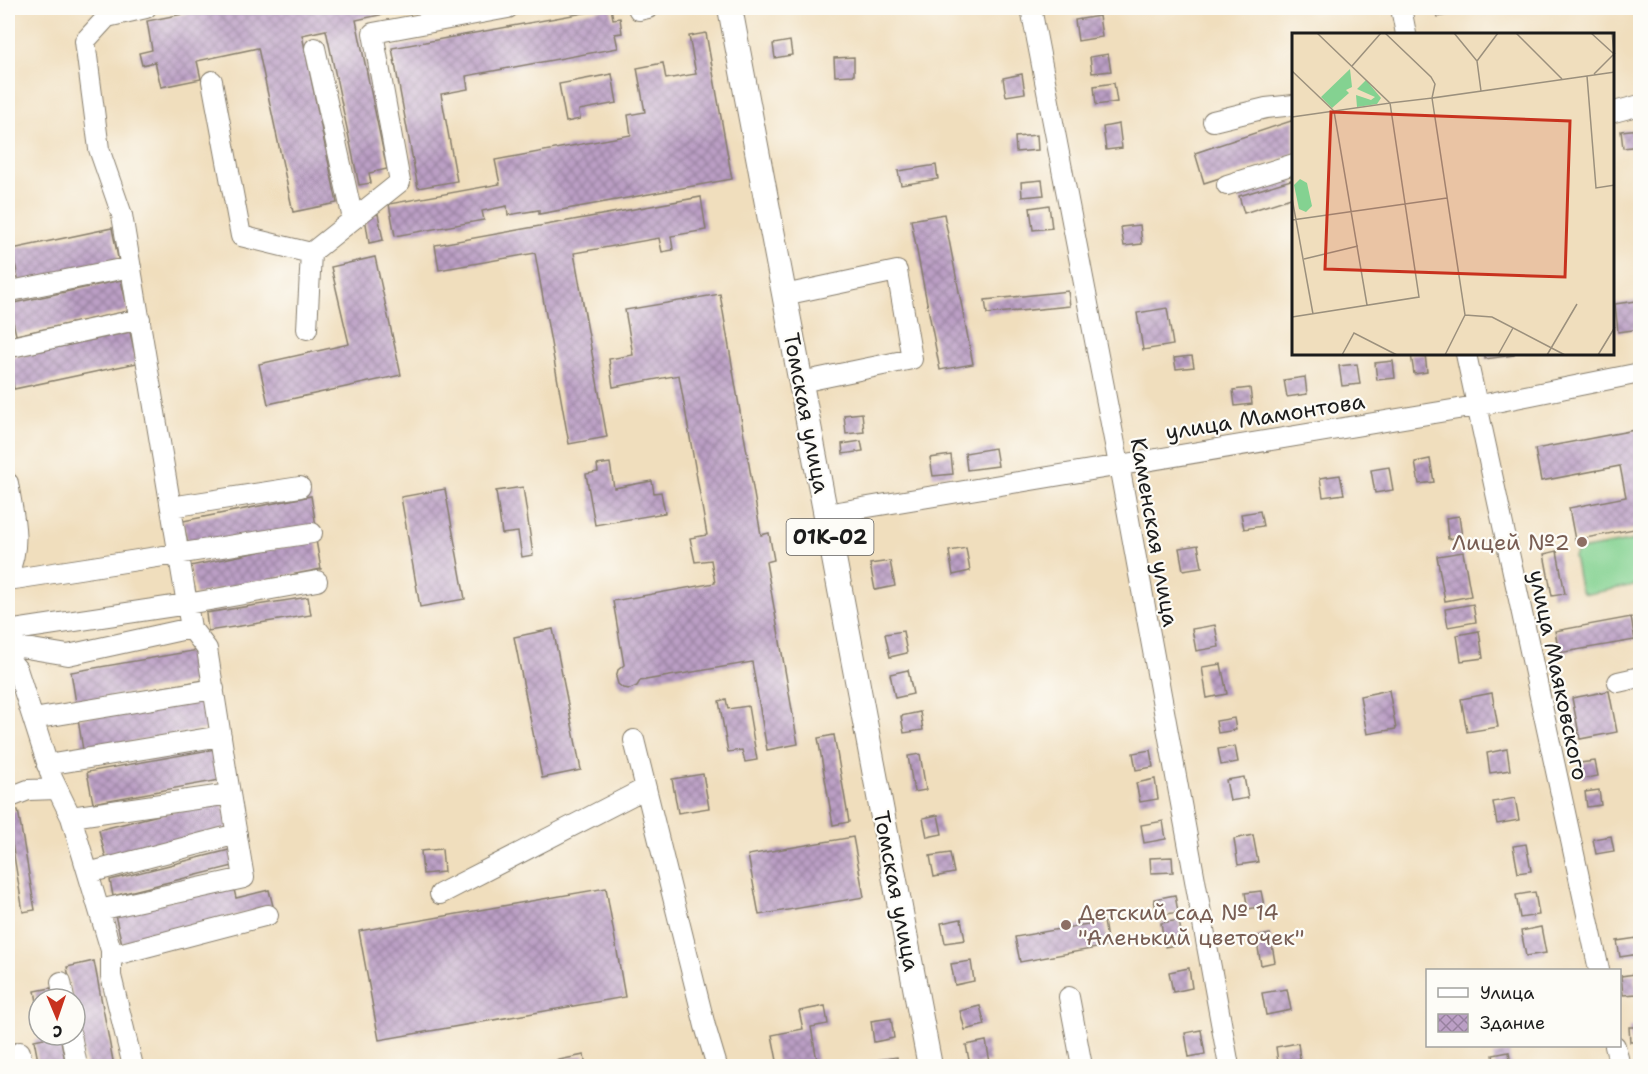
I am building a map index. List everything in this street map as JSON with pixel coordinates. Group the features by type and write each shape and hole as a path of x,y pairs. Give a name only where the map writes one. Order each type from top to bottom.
{"main road":[{"name":"Томская улица","path":"730,8 930,1066"}],"street":[{"path":"99,910 244,878 207,649 191,628 122,215 99,149 85,40 107,17 146,8"},
{"path":"307,329 311,253 400,182 373,33 508,8"},
{"path":"638,8 639,10 648,8"},
{"name":"Каменская улица","path":"1031,8 1119,465 1229,1066"},
{"path":"1401,8 1406,33"},
{"path":"315,48 353,219"},
{"path":"212,81 241,236 311,253"},
{"path":"1213,121 1266,108 1292,105"},
{"path":"1615,112 1641,105"},
{"path":"1227,186 1292,165"},
{"path":"16,290 131,267"},
{"path":"784,295 897,271 912,359 801,382"},
{"path":"16,346 140,319"},
{"name":"улица Маяковского","path":"1466,356 1599,969"},
{"name":"улица Мамонтова","path":"826,514 1476,406 1641,374"},
{"path":"8,483 17,537 14,558 8,573"},
{"path":"171,507 300,487"},
{"path":"8,580 312,533"},
{"path":"8,631 187,604 317,581"},
{"path":"8,645 68,655 191,628"},
{"path":"8,658 17,669 47,765 70,817 88,873 111,950 111,976 133,1066"},
{"path":"1618,682 1641,677"},
{"path":"33,718 214,688"},
{"path":"47,765 221,736"},
{"path":"634,740 717,1066"},
{"path":"440,894 646,788"},
{"path":"8,798 28,790 57,789"},
{"path":"70,817 230,794"},
{"path":"88,873 237,834"},
{"path":"111,956 268,915"},
{"path":"1069,997 1082,1066"},
{"path":"73,1047 77,1066"},
{"path":"1615,1047 1620,1066"}],"green space":[{"path":"1640,539 1640,584 1583,593 1574,556 1576,552"}],"building":[{"path":"213,8 412,8 356,20 387,169 369,173 371,183 359,185 326,30 302,35 337,203 293,212 258,48 197,61 201,79 161,87 155,62 142,65 139,53 152,50 147,21"},
{"path":"611,8 613,19 620,18 622,33 615,34 618,48 466,76 468,89 441,94 457,181 418,188 392,48"},
{"path":"1435,8 1452,8 1453,14 1437,17"},
{"path":"1099,16 1102,37 1078,41 1075,20"},
{"path":"706,33 732,179 539,214 539,210 508,215 507,206 482,211 484,220 395,236 389,204 500,184 495,160 631,135 628,115 645,112 637,68 663,63 666,79 696,74 689,36"},
{"path":"790,41 792,55 775,58 773,44"},
{"path":"1108,54 1111,71 1092,73 1090,57"},
{"path":"854,57 854,75 835,76 834,58"},
{"path":"612,74 617,103 579,110 580,119 566,122 559,84"},
{"path":"1022,74 1025,93 1006,96 1003,78"},
{"path":"1114,83 1117,102 1096,105 1094,86"},
{"path":"1292,121 1292,155 1204,183 1195,153"},
{"path":"1119,124 1122,148 1106,150 1103,127"},
{"path":"1640,129 1640,146 1623,148 1621,131"},
{"path":"1037,135 1038,150 1016,152 1015,137"},
{"path":"936,165 938,179 901,185 898,171"},
{"path":"1042,180 1044,195 1022,197 1021,182"},
{"path":"1292,180 1292,198 1244,213 1239,196"},
{"path":"701,197 706,230 671,236 673,250 662,252 659,238 574,253 607,437 569,444 535,253 439,270 435,245"},
{"path":"1049,205 1052,228 1033,230 1030,208"},
{"path":"378,214 383,240 369,243 365,217"},
{"path":"944,214 973,364 940,370 911,220"},
{"path":"1140,225 1142,244 1124,246 1121,227"},
{"path":"112,228 119,263 19,283 12,249"},
{"path":"375,257 401,375 268,404 259,364 349,344 331,267"},
{"path":"121,280 128,311 16,335 9,304"},
{"path":"1068,291 1070,306 987,314 985,300"},
{"path":"720,294 761,535 769,533 774,560 766,562 798,744 767,750 752,662 640,681 637,686 630,689 618,684 616,677 618,670 624,665 613,601 715,583 711,560 695,562 690,538 707,535 679,375 613,387 609,359 633,355 625,310"},
{"path":"1636,301 1640,329 1618,332 1615,304"},
{"path":"1167,308 1173,345 1143,350 1137,313"},
{"path":"130,332 137,363 14,389 8,358"},
{"path":"1192,356 1194,367 1176,369 1174,358"},
{"path":"1411,356 1425,356 1427,372 1414,374"},
{"path":"1485,356 1507,356 1485,359"},
{"path":"1393,361 1395,378 1377,380 1375,363"},
{"path":"1357,364 1360,384 1342,386 1339,366"},
{"path":"1305,377 1307,394 1287,397 1284,380"},
{"path":"1250,388 1252,404 1235,406 1233,390"},
{"path":"862,413 864,432 846,434 844,415"},
{"path":"1640,429 1640,528 1575,540 1569,508 1626,497 1620,466 1541,481 1535,449"},
{"path":"861,441 863,451 843,454 842,444"},
{"path":"995,448 998,466 967,470 965,453"},
{"path":"951,455 953,474 933,476 930,458"},
{"path":"1430,459 1434,482 1419,484 1415,462"},
{"path":"610,463 614,488 652,481 654,493 661,492 665,513 595,525 586,474 598,472 597,465"},
{"path":"1389,467 1393,490 1375,493 1371,470"},
{"path":"1340,475 1344,494 1323,497 1320,478"},
{"path":"523,487 533,555 522,557 518,532 502,534 496,491"},
{"path":"445,489 465,599 420,607 401,497"},
{"path":"311,496 316,526 189,550 183,521"},
{"path":"1260,511 1263,526 1244,529 1241,514"},
{"path":"1459,516 1462,537 1448,539 1446,518"},
{"path":"316,540 321,569 196,594 190,566"},
{"path":"1198,545 1202,567 1183,570 1179,548"},
{"path":"966,548 970,571 953,575 949,551"},
{"path":"1557,551 1565,594 1552,596 1544,554"},
{"path":"1463,552 1471,596 1445,601 1437,556"},
{"path":"890,561 895,586 875,590 870,564"},
{"path":"308,597 311,615 208,631 206,613"},
{"path":"1473,604 1476,622 1448,627 1445,609"},
{"path":"1631,617 1635,640 1559,653 1555,631"},
{"path":"1215,625 1219,647 1196,651 1192,629"},
{"path":"553,629 581,770 542,778 514,637"},
{"path":"903,631 907,653 890,657 885,634"},
{"path":"1479,631 1483,658 1461,661 1457,635"},
{"path":"198,650 204,680 76,703 71,672"},
{"path":"1221,664 1227,694 1207,698 1202,667"},
{"path":"908,670 913,694 895,698 890,674"},
{"path":"1389,690 1396,729 1367,734 1360,696"},
{"path":"1609,691 1617,732 1580,739 1572,698"},
{"path":"1492,693 1498,727 1467,732 1461,699"},
{"path":"205,697 211,728 83,750 78,719"},
{"path":"726,699 728,709 748,706 757,760 745,762 742,750 728,752 719,701"},
{"path":"920,712 923,730 904,733 901,716"},
{"path":"1234,718 1236,730 1218,733 1216,721"},
{"path":"834,735 849,822 833,825 818,738"},
{"path":"1235,746 1238,762 1221,765 1218,749"},
{"path":"215,749 220,780 93,803 87,772"},
{"path":"1507,749 1510,770 1490,773 1487,753"},
{"path":"1150,750 1153,767 1136,770 1133,753"},
{"path":"920,754 926,790 914,792 908,756"},
{"path":"1595,761 1598,776 1582,779 1580,763"},
{"path":"703,774 709,808 678,813 672,779"},
{"path":"1244,777 1248,798 1230,801 1226,780"},
{"path":"1155,779 1158,799 1140,802 1136,783"},
{"path":"1599,790 1601,805 1587,807 1585,792"},
{"path":"1515,798 1519,820 1497,824 1493,802"},
{"path":"222,799 229,828 106,859 99,830"},
{"path":"18,810 35,910 23,912 8,818 8,811"},
{"path":"938,815 942,834 927,837 923,818"},
{"path":"1163,821 1166,839 1144,843 1141,825"},
{"path":"1253,835 1258,862 1238,865 1234,839"},
{"path":"1611,836 1614,851 1596,854 1593,839"},
{"path":"853,837 864,897 759,915 748,855"},
{"path":"1526,844 1531,871 1518,873 1513,846"},
{"path":"233,849 237,865 113,896 110,880"},
{"path":"442,849 444,872 423,874 421,851"},
{"path":"950,853 954,873 934,877 930,856"},
{"path":"1172,857 1173,872 1151,873 1150,858"},
{"path":"233,885 236,898 269,890 273,906 122,944 115,915"},
{"path":"606,888 625,997 379,1040 359,931"},
{"path":"1261,891 1264,906 1248,909 1245,893"},
{"path":"1535,892 1539,915 1520,918 1516,895"},
{"path":"1175,895 1178,912 1157,916 1154,899"},
{"path":"961,919 965,940 945,943 941,923"},
{"path":"1179,920 1183,944 1165,947 1161,923"},
{"path":"1104,921 1108,946 1020,962 1015,937"},
{"path":"1541,927 1546,953 1526,956 1521,931"},
{"path":"1270,934 1275,962 1261,965 1256,937"},
{"path":"1637,938 1639,954 1620,957 1617,941"},
{"path":"94,961 114,1066 86,1066 82,1047 87,1047 87,987 71,987 67,967"},
{"path":"971,961 974,981 955,985 951,964"},
{"path":"1189,968 1192,988 1173,992 1169,972"},
{"path":"1635,974 1637,994 1623,995 1621,976"},
{"path":"1287,989 1291,1010 1266,1015 1262,993"},
{"path":"825,1006 828,1024 811,1027 818,1066 778,1066 772,1035 803,1029 799,1011"},
{"path":"980,1006 985,1025 965,1030 960,1011"},
{"path":"8,1009 11,1009 11,1037 8,1037"},
{"path":"891,1018 894,1038 874,1042 871,1021"},
{"path":"1629,1027 1640,1027 1640,1042 1630,1042"},
{"path":"1201,1030 1205,1054 1189,1057 1185,1033"},
{"path":"986,1041 990,1062 970,1065 966,1045"},
{"path":"1298,1043 1300,1059 1278,1062 1276,1047"},
{"path":"35,1047 62,1047 66,1066 39,1066"},
{"path":"1509,1052 1511,1066 1495,1066 1493,1055"},
{"path":"584,1055 586,1066 555,1066 554,1061"},
{"path":"897,1057 898,1066 878,1066 877,1060"}],"place":[{"name":"Лицей №2","path":"1582,542"},
{"name":"Детский сад № 14 \"Аленький цветочек\"","path":"1066,925"}]}
